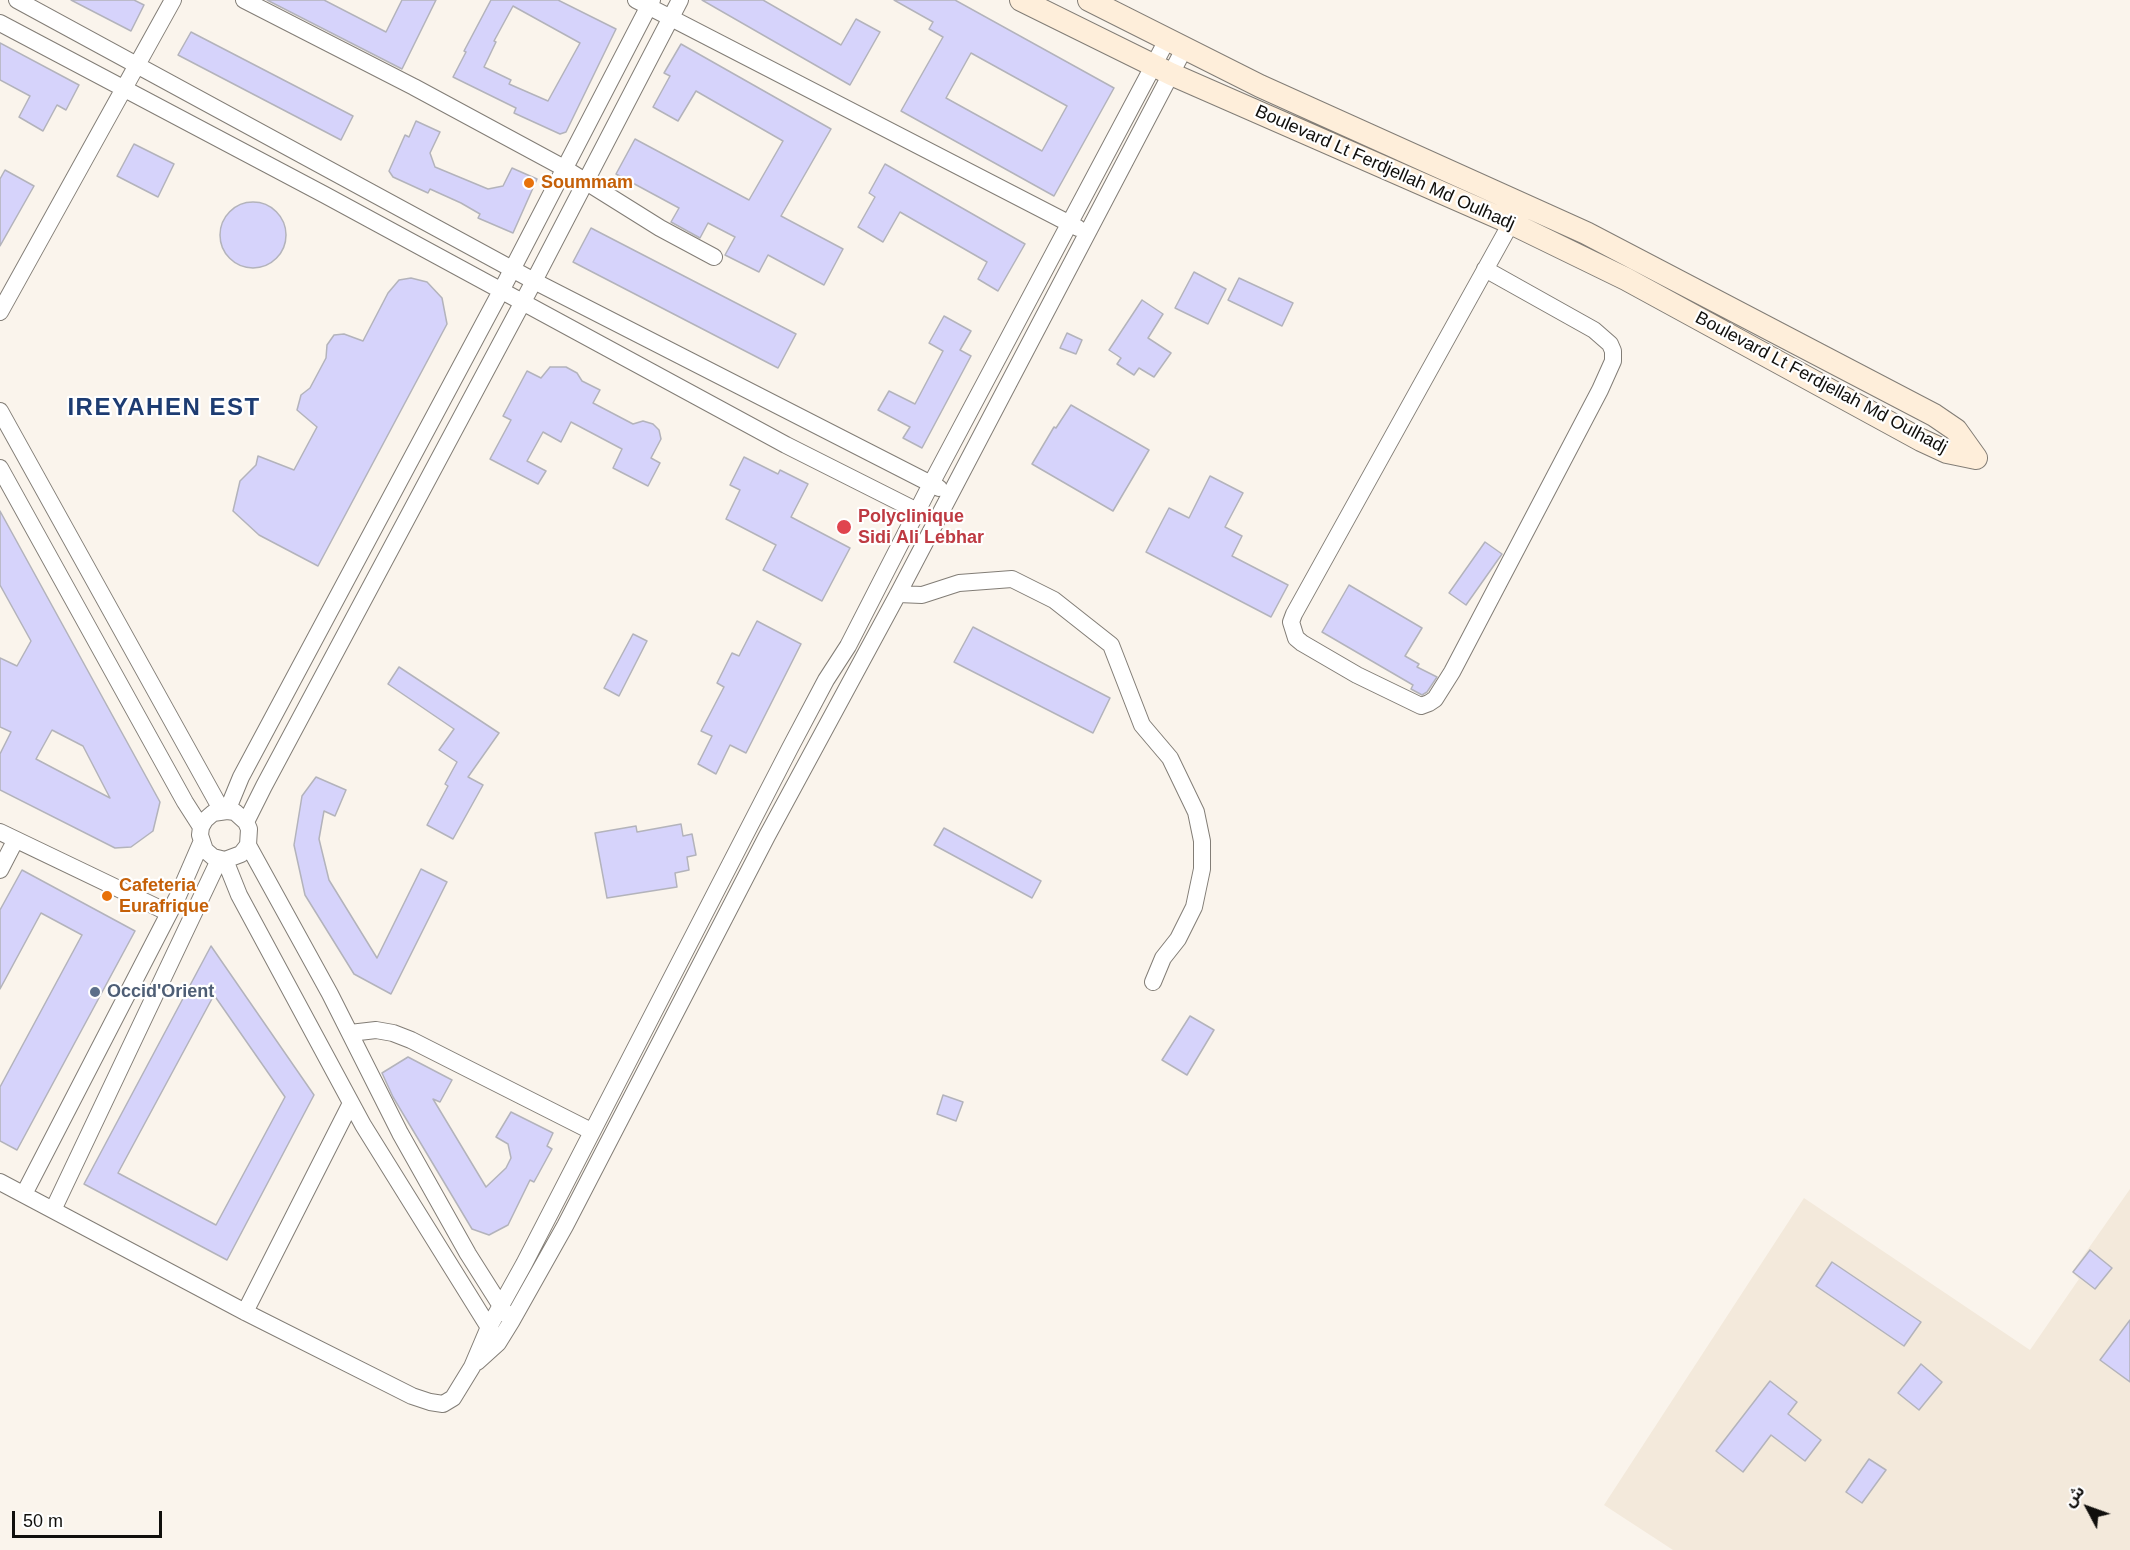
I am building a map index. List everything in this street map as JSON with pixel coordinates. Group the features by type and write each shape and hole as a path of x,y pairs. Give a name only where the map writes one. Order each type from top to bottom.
{"street":[{"path":"17,0 139,64 534,281 950,494"},
{"path":"0,312 173,0"},
{"path":"244,0 414,87 564,168 660,228 714,257"},
{"path":"246,822 523,302 680,0"},
{"name":"Boulevard Lt Ferdjellah Md Oulhadj","path":"1021,0 1163,69 1575,254 1626,279 1921,440 1947,452 1976,458 1956,430 1934,415 1586,233 1260,86 1089,0"},
{"path":"225,811 501,291 645,2 1087,233"},
{"path":"0,23 786,445 936,521"},
{"path":"472,1366 498,1342 511,1323 566,1226 767,836 898,594 1087,233 1175,45"},
{"path":"0,1182 245,1312 412,1396 443,1404 453,1398 472,1366 489,1327 790,748 826,680 848,646 1069,224 1163,69"},
{"path":"1440,192 1450,170"},
{"path":"1485,269 1594,330 1610,344 1613,360 1600,390 1452,672 1435,699 1421,706 1357,675 1302,643 1296,638 1292,622 1294,614 1510,223"},
{"path":"1575,254 1586,233"},
{"path":"0,411 225,811"},
{"path":"0,468 185,802 201,835 205,850 222,860 351,1103 498,1342"},
{"path":"898,594 922,595 959,583 1012,579 1054,600 1111,645 1142,725 1170,758 1196,812 1202,841 1202,869 1194,907 1178,939 1163,958 1153,981"},
{"path":"24,1194 170,913 201,835 213,813 235,812 246,822 250,837 248,845 241,854 222,860 53,1210"},
{"path":"0,832 170,913"},
{"path":"0,870 15,841"},
{"path":"248,845 350,1033 399,1133 468,1254 511,1323"},
{"path":"350,1033 376,1030 411,1040 591,1131"},
{"path":"245,1312 351,1103"}],"shaded area":[{"path":"2130,1189 2130,1550 1673,1550 1604,1505 1804,1198 2030,1350 2079,1279 2072,1272"}],"building":[{"path":"71,0 134,0 144,5 131,31"},
{"path":"267,0 324,0 386,32 402,0 436,0 402,69"},
{"path":"491,0 558,0 616,29 566,132 560,134 514,113 516,108 453,77 466,52 464,51","holes":["513,6 580,43 548,101 509,84 511,80 484,67 496,42 494,41"]},
{"path":"702,0 763,0 841,45 856,19 880,32 850,85"},
{"path":"894,0 955,0 1114,88 1054,196 901,111 943,37 929,29 933,22","holes":["971,53 1067,106 1042,151 946,98"]},
{"path":"191,32 353,116 341,140 178,55"},
{"path":"0,43 79,85 66,110 57,105 43,131 19,117 30,96 0,80"},
{"path":"681,44 831,129 781,216 843,249 824,285 768,255 759,272 725,255 735,237 708,223 700,238 671,222 679,208 616,174 635,139 749,200 783,141 696,91 678,121 653,107 670,76 664,73"},
{"path":"416,121 440,132 430,153 435,167 488,189 503,186 512,168 537,179 513,233 478,218 480,214 461,203 430,189 428,193 393,177 389,171 405,135 409,137"},
{"path":"134,144 174,164 158,197 117,176"},
{"path":"885,164 1025,244 998,291 978,279 987,262 900,212 883,242 858,227 875,197 869,193"},
{"path":"5,170 34,186 0,246 0,179"},
{"path":"253,202 266,205 276,212 283,222 286,235 283,248 276,258 266,265 253,268 240,265 230,258 223,248 220,235 223,222 230,212 240,205"},
{"path":"591,228 796,334 778,368 573,262"},
{"path":"1194,272 1226,289 1208,324 1175,308"},
{"path":"411,278 427,282 442,298 447,324 318,566 259,535 233,511 240,481 256,465 258,456 294,470 317,427 297,410 301,395 310,388 326,358 327,345 334,335 344,334 363,341 388,293 399,280"},
{"path":"1239,278 1293,303 1282,326 1228,300"},
{"path":"1142,300 1163,314 1148,338 1171,353 1154,377 1139,368 1134,375 1117,364 1121,358 1109,350"},
{"path":"944,316 971,331 960,350 971,356 922,448 903,438 910,427 878,410 889,391 915,404 943,351 929,343"},
{"path":"1067,333 1082,340 1076,354 1060,348"},
{"path":"550,367 566,367 577,373 582,381 600,390 593,403 633,424 643,421 653,424 659,430 661,439 651,458 660,463 648,486 613,468 622,449 571,422 561,442 543,432 527,461 546,471 538,484 490,459 511,420 503,416 527,371 541,378"},
{"path":"1071,405 1149,450 1113,511 1032,464 1054,427 1056,428"},
{"path":"744,457 778,474 780,470 808,484 791,517 850,548 822,601 763,570 776,545 726,519 740,490 730,485"},
{"path":"1210,476 1243,493 1225,527 1242,536 1232,556 1288,585 1271,617 1146,552 1169,508 1189,518"},
{"path":"0,511 160,802 153,831 131,847 115,848 0,790 0,754 11,732 0,727 0,658 17,666 31,641 0,585","holes":["52,730 83,746 110,798 36,759"]},
{"path":"1485,542 1502,554 1466,605 1449,593"},
{"path":"1349,585 1422,628 1405,656 1419,664 1417,667 1437,677 1427,692 1422,695 1411,689 1413,685 1322,632"},
{"path":"757,621 801,644 746,753 730,745 716,774 698,764 712,736 701,731 724,687 717,683 732,653 739,656"},
{"path":"973,627 1110,698 1093,733 954,662"},
{"path":"633,634 647,641 619,696 604,688"},
{"path":"399,667 499,733 468,777 483,785 453,839 427,825 448,786 445,784 457,762 439,750 454,729 388,684"},
{"path":"316,777 346,790 335,816 324,811 319,839 329,880 377,958 421,869 447,882 391,994 354,974 305,895 294,845 302,796"},
{"path":"681,824 683,836 692,834 696,855 687,857 689,870 675,873 677,887 607,898 595,833 636,826 637,832"},
{"path":"944,828 1041,881 1032,898 934,845"},
{"path":"22,870 135,931 17,1150 0,1141 0,1087 82,935 41,913 0,989 0,910"},
{"path":"211,946 314,1095 227,1260 84,1184","holes":["214,995 285,1097 216,1225 118,1173"]},
{"path":"1190,1016 1214,1030 1187,1075 1162,1060"},
{"path":"408,1057 452,1080 440,1102 433,1099 486,1187 506,1168 511,1158 508,1144 496,1137 511,1112 553,1133 547,1146 552,1149 534,1182 530,1180 508,1225 489,1235 472,1229 393,1097 382,1073"},
{"path":"943,1095 963,1102 956,1121 937,1114"},
{"path":"2090,1250 2112,1268 2095,1289 2073,1272"},
{"path":"1832,1262 1921,1322 1904,1346 1816,1286"},
{"path":"2130,1320 2130,1382 2100,1360"},
{"path":"1921,1364 1942,1382 1919,1410 1898,1393"},
{"path":"1770,1381 1797,1402 1788,1414 1821,1440 1805,1461 1771,1435 1743,1472 1716,1451"},
{"path":"1869,1459 1886,1470 1862,1503 1846,1492"}],"place":[{"name":"Soummam","path":"529,183"},
{"name":"Polyclinique Sidi Ali Lebhar","path":"844,527"},
{"name":"Cafeteria Eurafrique","path":"107,896"},
{"name":"Occid'Orient","path":"95,992"}],"district":[{"name":"IREYAHEN EST","path":"164,408"}]}
